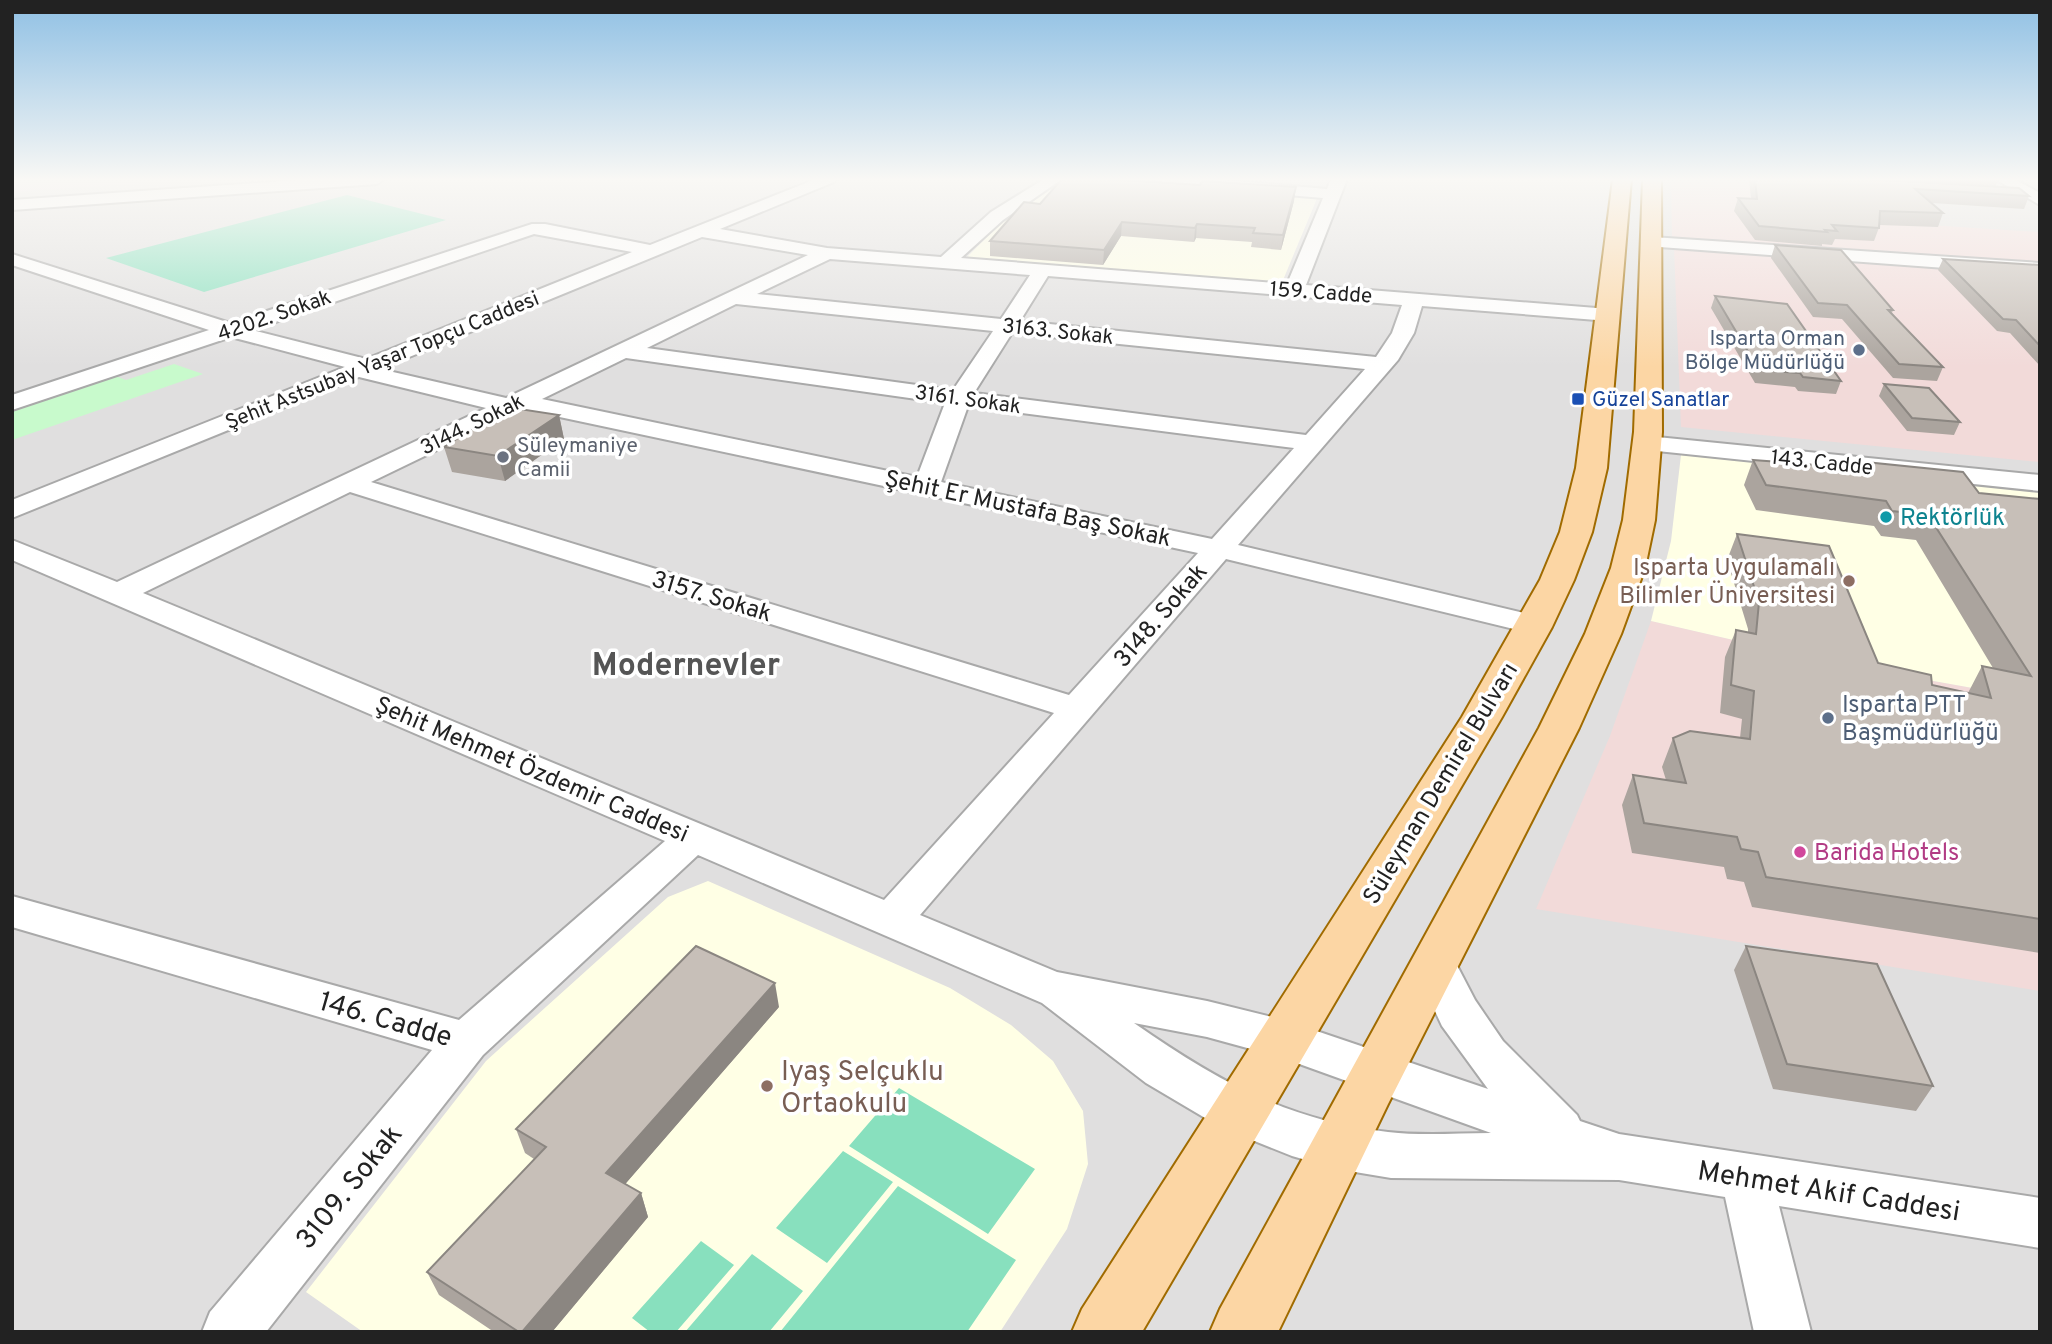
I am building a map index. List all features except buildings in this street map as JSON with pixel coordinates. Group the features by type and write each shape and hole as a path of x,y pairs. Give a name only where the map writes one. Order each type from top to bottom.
{"main road":[{"name":"Süleyman Demirel Bulvarı","path":"1105,1332 1482,717 1559,578 1586,494 1599,415 1616,242"},
{"path":"1243,1332 1337,1147 1559,728 1603,634 1628,568 1639,520 1647,438 1652,242"}],"street":[{"name":"4202. Sokak","path":"12,403 498,242"},
{"name":"4202. Sokak","path":"607,242 652,250"},
{"name":"Şehit Astsubay Yaşar Topçu Caddesi","path":"12,510 673,242"},
{"name":"159. Cadde","path":"762,242 828,253 1609,314"},
{"path":"945,262 968,242"},
{"path":"1294,290 1313,242"},
{"path":"1652,242 2040,269"},
{"name":"3144. Sokak","path":"117,594 828,253"},
{"name":"Şehit Er Mustafa Baş Sokak","path":"12,259 229,330 362,368 514,404 1219,549 1534,625"},
{"path":"926,487 959,398 1043,270"},
{"name":"3163. Sokak","path":"734,298 1382,364"},
{"name":"3148. Sokak","path":"891,920 1382,364 1403,333 1413,299"},
{"name":"3161. Sokak","path":"624,351 959,398 1312,443"},
{"path":"12,377 50,390"},
{"name":"143. Cadde","path":"1647,438 2040,470"},
{"name":"143. Cadde","path":"1647,438 2040,483"},
{"name":"3157. Sokak","path":"347,483 1077,709"},
{"name":"Şehit Mehmet Özdemir Caddesi","path":"12,549 1051,988 1193,1016 1284,1039"},
{"name":"146. Cadde","path":"12,911 467,1041 694,837"},
{"path":"1435,964 1449,1000 1467,1030 1524,1097 1569,1139"},
{"name":"Şehit Mehmet Özdemir Caddesi","path":"1051,988 1172,1075 1239,1113"},
{"name":"Mehmet Akif Caddesi","path":"1284,1039 1619,1157"},
{"name":"3109. Sokak","path":"230,1332 467,1041"},
{"name":"Mehmet Akif Caddesi","path":"1239,1113 1292,1134 1337,1147 1391,1155 1619,1157 2040,1223"},
{"path":"1746,1177 1783,1332"}],"shaded area":[{"path":"12,242 2040,242 2040,1332 12,1332"},
{"path":"982,242 1299,242 1281,285 965,259"},
{"path":"1697,242 2040,242 2040,265"},
{"name":"Isparta Orman Bölge Müdürlüğü","path":"1674,247 2040,273 2040,462 1681,427"},
{"name":"Isparta Uygulamalı Bilimler Üniversitesi","path":"1681,455 2040,491 2040,700 1833,663 1651,621 1671,541"},
{"name":"Barida Hotels","path":"1651,621 1833,663 2040,700 2040,991 1536,909 1610,736"},
{"name":"Iyaş Selçuklu Ortaokulu","path":"708,881 950,988 1011,1025 1053,1061 1083,1111 1088,1164 1067,1229 1000,1332 363,1332 306,1292 486,1061 668,897"}],"green space":[{"path":"168,242 373,242 204,292 106,258"},
{"path":"174,364 203,374 12,440 12,408 110,374 126,380"},
{"path":"899,1088 1035,1169 988,1234 849,1146"},
{"path":"843,1151 893,1182 827,1263 776,1228"},
{"path":"898,1186 1016,1260 967,1332 780,1332"},
{"path":"701,1241 734,1265 676,1332 650,1332 632,1318"},
{"path":"752,1254 803,1291 769,1332 685,1332"}],"place":[{"name":"Isparta Orman Bölge Müdürlüğü","path":"1859,350"},
{"name":"Güzel Sanatlar","path":"1578,399"},
{"name":"Süleymaniye Camii","path":"503,457"},
{"name":"Rektörlük","path":"1886,517"},
{"name":"Isparta Uygulamalı Bilimler Üniversitesi","path":"1849,581"},
{"name":"Isparta PTT Başmüdürlüğü","path":"1828,718"},
{"name":"Barida Hotels","path":"1800,852"},
{"name":"Iyaş Selçuklu Ortaokulu","path":"767,1086"}],"district":[{"name":"Modernevler","path":"686,664"}]}
